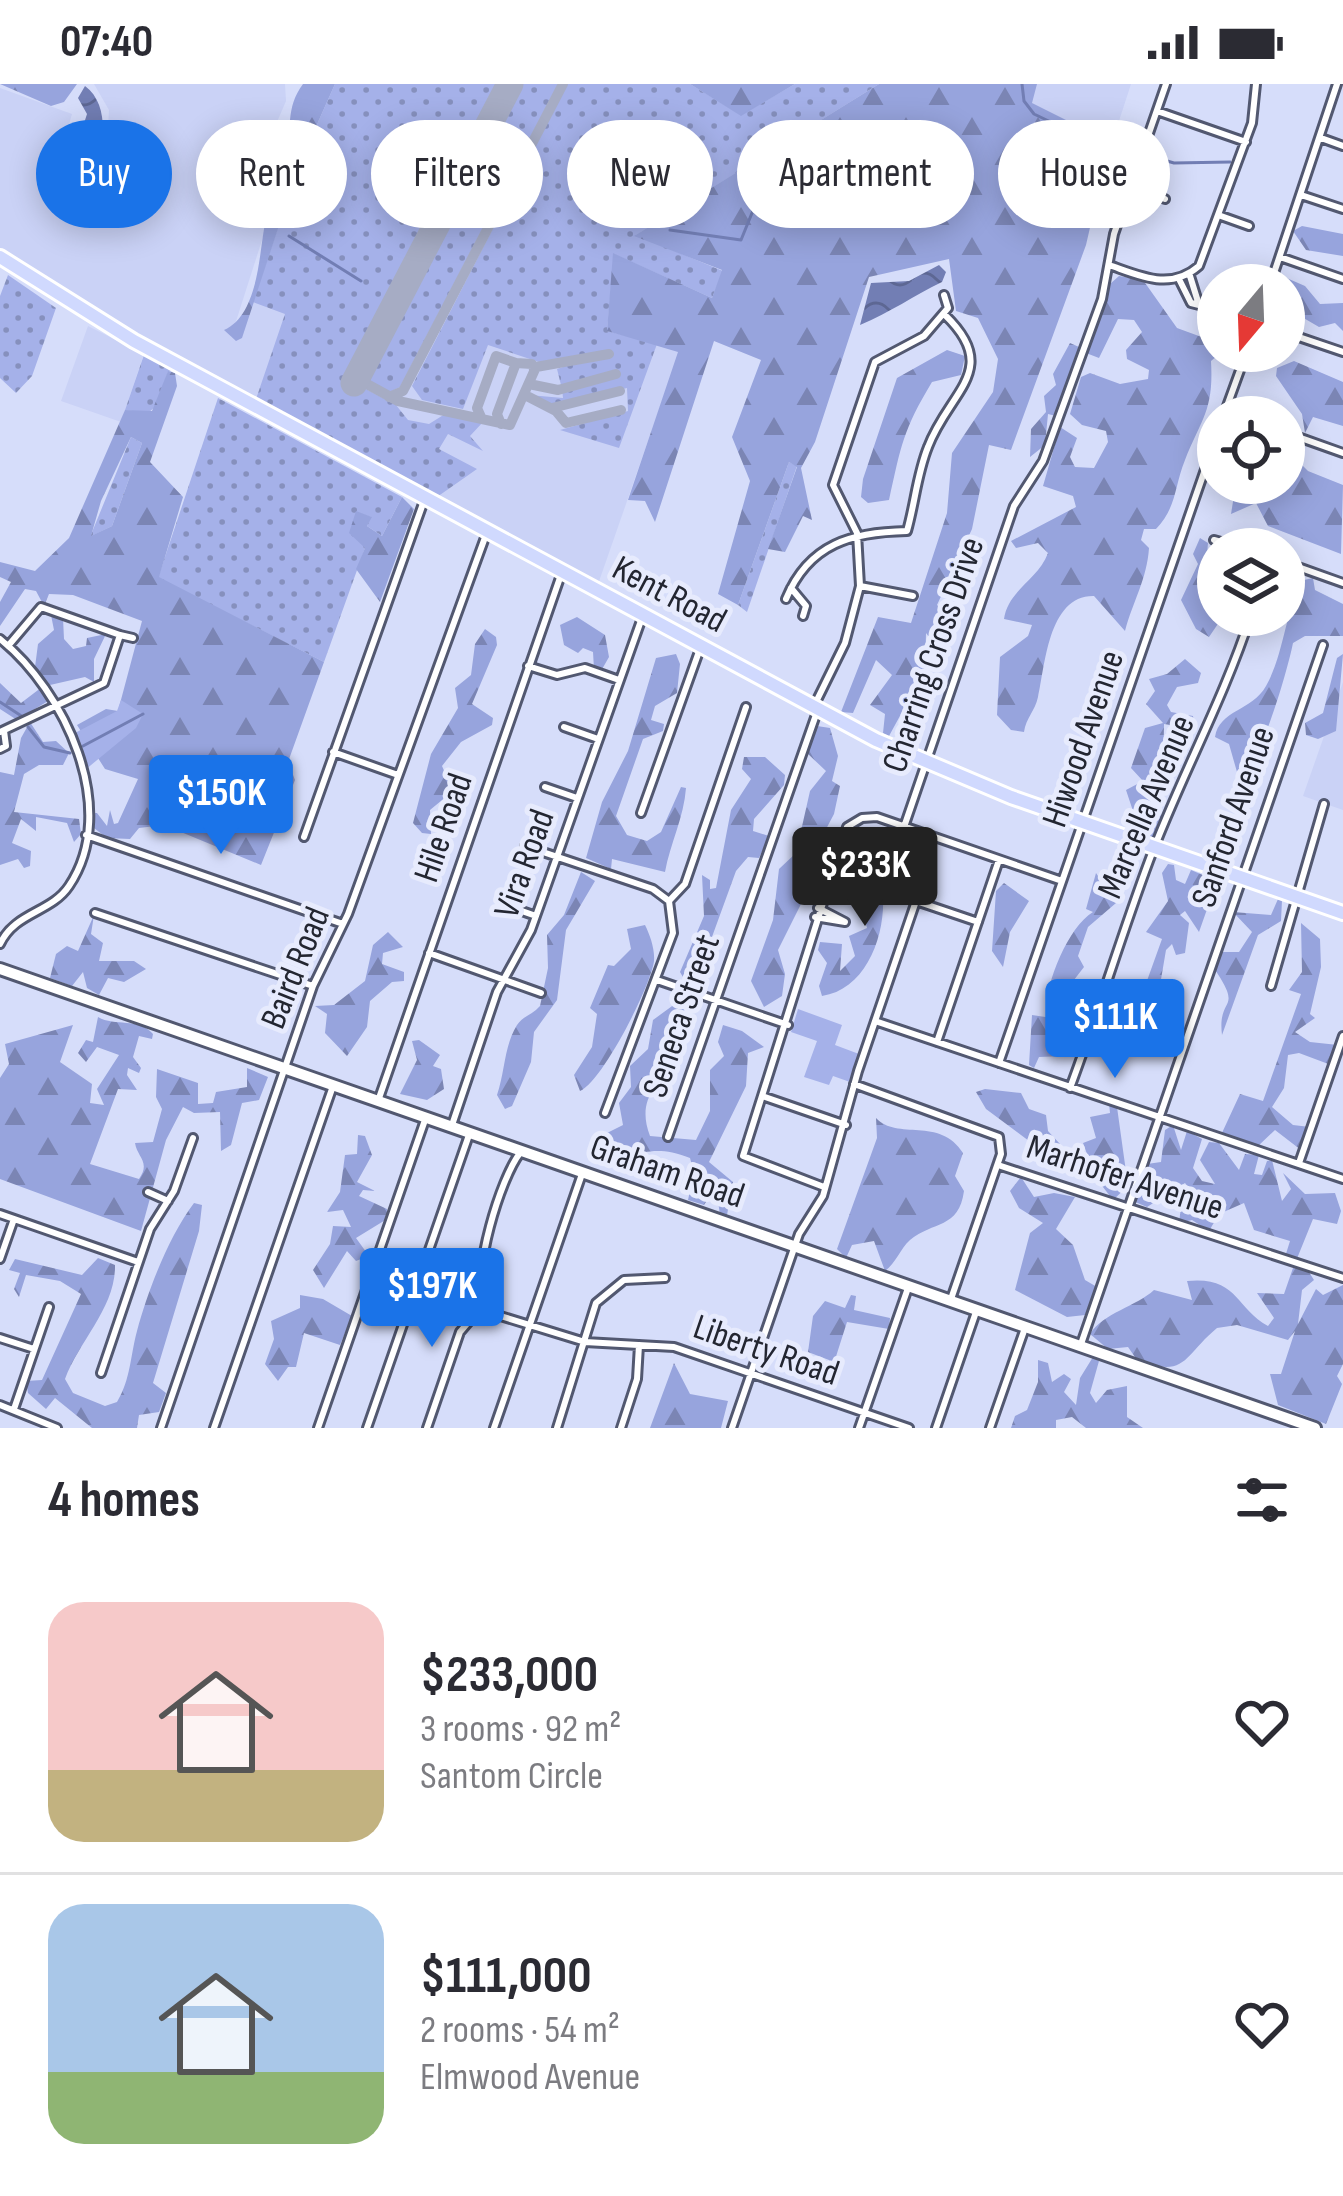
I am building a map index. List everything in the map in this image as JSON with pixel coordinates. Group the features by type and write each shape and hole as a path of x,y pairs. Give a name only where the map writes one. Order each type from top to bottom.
{"main road":[{"name":"Kent Road","path":"0,257 94,319 817,709 926,762 1343,913"},
{"name":"Graham Road","path":"0,969 1315,1428"}],"street":[{"name":"Charring Cross Drive","path":"1153,120 1166,84"},
{"path":"1109,265 1154,280 1179,279 1206,255 1246,142 1256,84"},
{"path":"1278,264 1337,84"},
{"path":"1156,111 1246,142"},
{"path":"1321,138 1343,146"},
{"path":"1301,195 1343,209"},
{"path":"1221,216 1250,226"},
{"name":"Charring Cross Drive","path":"732,1428 794,1248 826,1187 854,1084 916,901 904,826 1014,506 1039,469 1102,298 1119,228"},
{"path":"1280,257 1343,279"},
{"path":"1179,279 1191,303 1199,305 1189,274"},
{"path":"913,596 860,586 857,533 833,485 857,428 872,370 883,354 924,336 944,314 949,302 944,295"},
{"path":"786,599 818,554 857,533 907,531 928,444 970,375 969,343 944,314"},
{"path":"1305,339 1343,352"},
{"path":"1305,439 1343,453"},
{"name":"Hiwood Avenue","path":"999,1063 1197,494"},
{"path":"304,837 425,498"},
{"name":"Baird Road","path":"161,1428 313,986 344,924 488,532"},
{"path":"1305,569 1343,583"},
{"name":"Hile Road","path":"378,1102 562,572"},
{"name":"Seneca Street","path":"668,1137 860,586"},
{"path":"791,588 806,606 803,616"},
{"path":"8,646 41,607 133,638"},
{"name":"Vira Road","path":"451,1128 502,980 536,916 643,615"},
{"path":"0,749 6,746 2,732 104,683 120,634"},
{"name":"Marcella Avenue","path":"1070,1088 1192,753 1220,704 1244,636"},
{"path":"0,639 56,706 82,772 86,835 66,890 12,925 0,944"},
{"name":"Sanford Avenue","path":"1080,1347 1322,645"},
{"path":"641,813 700,646"},
{"path":"528,666 557,674 585,668 619,680"},
{"path":"669,902 685,884 746,707"},
{"path":"565,727 598,739"},
{"path":"333,752 398,775"},
{"path":"545,787 578,798"},
{"path":"1271,986 1324,804"},
{"path":"826,1187 744,1159 788,1025 817,912 850,825 872,817 1061,881"},
{"path":"86,835 344,924"},
{"path":"525,846 652,889 669,902 674,927 605,1113"},
{"path":"937,1042 999,860"},
{"path":"916,901 978,922"},
{"path":"506,905 536,916"},
{"path":"95,913 313,986"},
{"path":"429,953 541,993"},
{"path":"657,980 788,1025"},
{"path":"875,1021 1343,1179"},
{"path":"1299,1164 1343,1036"},
{"name":"Marhofer Avenue","path":"854,1084 992,1130 1002,1143 998,1165 1343,1278"},
{"path":"214,1428 333,1086"},
{"path":"764,1096 846,1125"},
{"path":"318,1428 425,1119"},
{"path":"367,1428 469,1135"},
{"path":"101,1373 154,1220 168,1201 193,1138"},
{"path":"427,1428 460,1332 483,1305 478,1285 486,1247 520,1152"},
{"path":"952,1298 998,1165"},
{"path":"494,1428 582,1174"},
{"path":"148,1192 168,1201"},
{"path":"0,1214 139,1262"},
{"path":"0,1259 14,1219"},
{"path":"557,1428 593,1309 613,1286 642,1276 665,1279"},
{"path":"859,1428 908,1288"},
{"name":"Liberty Road","path":"483,1305 529,1327 585,1342 674,1347 910,1428"},
{"path":"14,1409 49,1306"},
{"path":"936,1428 976,1312"},
{"path":"990,1428 1025,1328"},
{"path":"0,1338 34,1349"},
{"path":"621,1428 637,1379 639,1346"},
{"path":"0,1405 57,1428"}],"shaded area":[{"path":"94,84 285,84 286,101 278,120 196,120 196,228 266,228 231,337 241,338 278,228 347,228 347,120 319,120 335,84 690,84 741,115 795,84 879,84 821,120 737,120 737,172 713,187 713,120 567,120 567,228 647,228 636,235 712,298 678,283 679,352 596,590 475,517 257,400 255,405 0,256 0,88 72,114 70,120 36,120 36,228 172,228 172,120 108,120 109,110"},
{"path":"335,84 503,84 484,120 371,120 371,228 428,228 349,380 396,405 408,420 429,424 445,414 483,422 470,436 483,451 448,434 439,449 477,469 437,497 256,399 285,314 253,302 278,228 347,228 347,120 319,120"},
{"path":"517,84 558,84 539,120 498,120"},
{"path":"567,84 690,84 741,115 795,84 879,84 821,120 737,120 737,172 713,187 713,120 567,120 567,228 647,228 636,235 723,271 712,298 614,254 607,331 657,344 619,448 560,430 628,411 627,388 555,405 529,395 563,398 562,389 616,376 561,385 557,369 610,351 551,366 488,345 463,409 422,400 412,386 493,228 543,228 543,131"},
{"path":"1035,84 1131,84 1119,120 1023,120"},
{"path":"442,228 483,228 400,387 388,393 368,381 367,371"},
{"path":"8,275 56,308 32,376 16,393 0,378 0,296"},
{"path":"88,326 144,354 121,422 61,401"},
{"path":"145,352 176,370 168,372 156,406 148,413 125,410"},
{"path":"218,398 402,497 382,536 367,526 371,517 356,512 365,548 324,662 158,578"},
{"path":"131,437 142,443 112,526 90,537"},
{"path":"789,462 797,466 747,612 738,605"},
{"path":"1343,682 1343,810 1303,796"},
{"path":"121,700 143,714 136,728 85,770 73,734 117,711"},
{"path":"798,1009 842,1025 835,1045 859,1054 850,1082 833,1076 829,1085 804,1077 817,1041 791,1032"}],"green space":[{"path":"0,84 77,84 64,102 51,106"},
{"path":"303,84 335,84 319,120 290,120"},
{"path":"690,84 795,84 741,116"},
{"path":"879,84 1037,84 1032,103 1066,120 998,120 998,228 1090,228 1011,450 989,445 972,529 937,605 955,623 946,624 940,651 926,633 924,717 912,720 897,740 901,714 889,736 883,733 885,714 870,705 892,675 876,660 853,713 841,712 878,617 911,623 947,513 952,453 993,392 998,359 978,318 956,311 949,259 869,277 815,442 801,468 812,520 803,516 785,552 768,549 797,467 789,462 738,605 718,594 750,481 732,437 761,360 714,341 655,522 645,501 628,500 678,352 607,331 613,253 712,298 722,270 634,236 647,228 713,228 713,187 737,172 737,228 974,228 974,120 821,120"},
{"path":"1302,226 1343,234 1343,256 1306,250 1293,231"},
{"path":"265,228 278,228 242,338 236,341 224,330 243,312 255,285"},
{"path":"1119,276 1143,280 1177,328 1197,335 1197,372 1211,372 1209,396 1197,396 1197,433 1172,505 1156,529 1144,529 1141,540 1149,548 1148,559 1125,631 1094,596 1067,607 1051,635 1037,702 1024,732 1011,730 997,715 1000,657 1028,636 1032,625 1004,619 1011,600 1048,553 1038,543 1016,548 1011,541 1076,507 1073,496 1043,486 1060,427 1077,438 1070,457 1075,467 1094,468 1108,442 1106,431 1082,425 1070,414 1081,377 1090,373 1120,384 1148,379 1149,370 1127,359 1126,350 1142,332 1134,320 1118,319 1099,358 1086,353 1110,284"},
{"path":"1305,286 1320,304 1343,303 1343,331 1335,323 1319,327 1305,319"},
{"path":"1070,343 1079,347 1056,416 1048,414 1045,445 1030,457 1031,429 1046,412 1044,396 1056,385 1053,374"},
{"path":"947,350 965,356 961,375 932,382 904,439 889,500 868,503 861,497 863,479 897,378"},
{"path":"1305,366 1343,382 1343,426 1313,417 1305,433 1305,396 1290,396 1276,372 1305,372"},
{"path":"168,371 175,373 177,386 150,462 183,497 159,577 324,662 288,762 295,780 261,865 164,825 139,828 130,839 107,838 90,825 91,813 97,813 107,826 110,810 114,824 118,823 138,779 105,769 77,725 106,709 118,711 142,621 73,595 49,594 44,606 36,591 25,589 0,626 0,602 11,582 0,577 0,562 35,571 69,538 125,410 152,411","holes":["131,437 142,443 112,526 91,536 101,501"]},
{"path":"1305,468 1343,485 1341,554 1305,540 1305,528 1268,526 1257,504 1305,504"},
{"path":"402,497 414,509 380,602 356,569 365,548 349,533 356,511 372,517 367,526 382,536"},
{"path":"1233,504 1254,504 1231,514"},
{"path":"1197,566 1197,630 1181,600"},
{"path":"1313,578 1315,590 1343,604 1343,636 1305,636 1305,580"},
{"path":"51,615 63,618 64,639 73,649 86,646 87,638 106,634 94,659 94,682 85,677 50,685 35,667 38,644 54,630"},
{"path":"577,617 605,635 609,657 601,671 594,669 593,652 583,648 578,653 564,645 560,625"},
{"path":"485,629 496,637 497,645 472,704 493,718 492,725 461,742 442,766 453,791 430,810 431,834 422,833 413,823 431,754 458,708 455,688 471,675 475,644"},
{"path":"1283,636 1305,636 1293,643 1267,731 1245,776 1237,772 1229,744 1215,737 1223,721 1260,694"},
{"path":"676,654 680,664 677,693 655,706 651,720 664,724 663,731 643,739 616,816 627,835 647,841 661,832 681,787 686,788 665,872 612,859 611,869 586,858 602,802 628,751 656,658"},
{"path":"1343,654 1336,731 1318,739 1306,735 1305,723 1323,713 1337,658"},
{"path":"1185,659 1201,673 1198,683 1177,687 1167,705 1171,712 1193,716 1195,729 1164,724 1163,784 1151,801 1162,818 1154,839 1128,827 1134,814 1126,790 1143,781 1131,768 1145,728 1163,723 1146,704 1155,691 1149,679 1167,674"},
{"path":"0,683 21,703 42,687 48,701 17,720 0,709"},
{"path":"30,722 43,742 56,741 69,753 63,765 39,765 24,774 14,812 79,819 81,834 74,842 67,823 36,817 36,831 21,819 12,843 31,851 30,866 24,868 18,859 0,865 0,772 14,775 21,738"},
{"path":"817,726 830,728 838,756 832,781 840,786 834,814 815,850 818,870 778,950 785,974 782,996 764,1007 751,981 773,920 779,869 796,853 810,791 826,771 807,753"},
{"path":"744,757 765,757 785,775 784,785 754,819 753,831 769,836 759,858 748,857 736,871 697,978 687,984 680,972 704,916 702,875 710,880 710,889 716,888 731,810 751,779 742,769"},
{"path":"870,864 877,866 882,884 876,944 856,978 822,996 819,986 827,963 818,950 820,942 842,944 840,971 855,956 849,936 867,928 865,920 876,905 871,898 853,898 852,890"},
{"path":"1168,864 1174,865 1176,880 1185,884 1191,870 1217,881 1199,932 1185,911 1180,915 1189,923 1185,953 1176,955 1172,944 1166,950 1158,997 1147,1006 1139,1003 1162,939 1146,932 1168,901 1162,873"},
{"path":"581,872 595,881 566,930 557,1000 534,1032 531,1062 512,1106 505,1109 497,1095 510,1042 519,1022 540,1006 548,968 547,935 564,915"},
{"path":"1096,873 1116,903 1088,927 1078,956 1084,967 1067,989 1067,1004 1078,1011 1073,1018 1046,1010 1047,999 1067,942 1093,912 1086,909"},
{"path":"1004,883 1029,901 1010,932 1003,967 992,951 996,891"},
{"path":"1278,899 1282,900 1281,921 1258,935 1222,1035 1229,998 1213,967 1219,952 1239,952 1252,932 1233,912 1271,915"},
{"path":"94,915 91,934 103,943 99,961 134,961 146,969 124,982 108,978 99,995 87,988 83,972 72,986 50,978 56,954 67,946 78,951"},
{"path":"1301,923 1320,939 1321,967 1310,1014 1315,1018 1295,1032 1310,1042 1338,1045 1331,1065 1299,1053 1288,1055 1284,1088 1272,1107 1293,1125 1310,1127 1301,1150 1275,1130 1257,1147 1221,1135 1240,1094 1263,1101 1301,994 1289,990 1302,972"},
{"path":"645,925 654,956 644,991 612,1053 580,1091 574,1075 592,1047 597,1014 590,1008 608,965 614,966 631,949 627,929"},
{"path":"388,932 403,947 383,953 382,964 404,972 404,981 392,982 370,1001 367,1027 347,1056 325,1033 327,1014 315,1006 334,1005 365,981 373,945"},
{"path":"679,1001 686,1014 677,1045 647,1104 650,1136 696,1140 710,1111 710,1070 724,1056 718,1042 723,1025 742,1031 764,1047 748,1053 746,1086 709,1162 733,1182 727,1215 720,1215 716,1187 704,1205 688,1200 694,1173 690,1158 652,1151 598,1161 593,1147 597,1138 623,1125 619,1103 631,1087 630,1066 648,1049 653,1020"},
{"path":"1032,1015 1052,1018 1064,1035 1065,1056 1039,1057 1034,1068 1029,1065"},
{"path":"98,1017 140,1026 153,1034 152,1039 139,1036 133,1057 141,1068 139,1073 128,1068 127,1075 137,1090 118,1089 90,1164 139,1179 144,1164 135,1143 153,1142 162,1109 156,1097 157,1069 198,1083 198,1104 213,1103 216,1092 247,1087 247,1068 268,1077 259,1100 242,1103 231,1145 221,1151 220,1112 194,1113 183,1107 166,1140 141,1231 0,1179 0,1078 9,1064 5,1044 73,1025 60,1062 92,1084 90,1103 104,1105 97,1089 119,1055 97,1047 86,1062 78,1053 86,1040 93,1042"},
{"path":"419,1040 440,1055 433,1066 441,1069 444,1089 427,1100 400,1094 417,1060 412,1041"},
{"path":"976,1092 1021,1093 1029,1109 1046,1115 1048,1131 1060,1144 1053,1161 1035,1156 1037,1147 986,1109"},
{"path":"1109,1103 1117,1107 1128,1186 1113,1200 1096,1178 1083,1143 1096,1138 1090,1117 1110,1113"},
{"path":"876,1118 895,1128 943,1135 963,1153 955,1176 964,1191 957,1212 910,1240 885,1271 874,1241 852,1245 846,1258 837,1249 877,1138"},
{"path":"1173,1125 1181,1150 1187,1131 1202,1139 1193,1168 1202,1181 1215,1184 1200,1160 1209,1142 1219,1143 1239,1170 1245,1154 1259,1155 1254,1174 1262,1175 1267,1161 1272,1160 1282,1201 1291,1189 1283,1173 1305,1194 1335,1193 1341,1211 1337,1224 1313,1219 1296,1261 1285,1257 1290,1241 1254,1230 1244,1203 1219,1214 1209,1231 1192,1220 1179,1223 1182,1199 1196,1197 1185,1183 1147,1207 1133,1201 1147,1164 1161,1162 1165,1130"},
{"path":"358,1135 365,1136 372,1155 357,1182 375,1191 363,1190 359,1196 387,1209 387,1219 356,1238 369,1256 356,1261 347,1251 324,1288 313,1270 330,1244 333,1226 351,1227 343,1210 327,1212 340,1192 345,1155 357,1154"},
{"path":"1021,1177 1034,1197 1054,1193 1075,1197 1056,1229 1073,1245 1085,1280 1097,1287 1085,1315 1067,1317 1015,1290 1030,1233 1043,1223 1019,1208 1010,1191"},
{"path":"194,1203 202,1205 199,1231 153,1383 166,1393 159,1412 139,1415 137,1428 92,1428 55,1398 46,1409 28,1393 26,1381 42,1380 81,1294 60,1281 26,1275 19,1297 14,1289 20,1273 9,1270 15,1259 82,1275 98,1258 115,1265 110,1295 65,1379 73,1393 105,1406 117,1402 122,1393 153,1281"},
{"path":"1293,1268 1307,1269 1314,1280 1302,1290 1298,1324 1316,1289 1323,1295 1343,1285 1343,1364 1337,1376 1342,1384 1326,1424 1278,1405 1270,1374 1281,1374 1295,1331 1288,1340 1237,1325 1217,1328 1183,1362 1166,1367 1137,1360 1128,1347 1108,1349 1090,1334 1154,1290 1192,1300 1187,1281 1226,1288 1268,1326 1274,1318 1257,1293 1284,1294"},
{"path":"300,1295 323,1299 352,1316 340,1345 304,1333 296,1367 288,1367 278,1381 265,1364 274,1339 271,1321 300,1308"},
{"path":"851,1295 856,1296 854,1310 890,1318 889,1329 847,1322 832,1369 829,1360 808,1352 813,1316 825,1301 845,1308"},
{"path":"1093,1357 1099,1361 1090,1393 1096,1403 1107,1390 1127,1386 1127,1417 1143,1428 1086,1428 1072,1417 1056,1420 1056,1428 1011,1428 1015,1416 1027,1410 1038,1382 1038,1360 1048,1363 1052,1382 1064,1374 1071,1379 1064,1392 1076,1405 1080,1378"},
{"path":"674,1363 690,1394 728,1401 721,1428 650,1428"}],"water":[{"path":"85,86 97,101 102,120 85,120 87,114 78,98"},
{"path":"939,265 946,272 942,282 860,325 871,283 909,281"}],"waterway":[{"path":"1022,84 1024,101 1046,120"},
{"path":"1170,162 1230,162"},
{"path":"670,230 741,240 746,228"},
{"path":"289,236 361,281"},
{"path":"0,702 23,717"},
{"path":"83,746 143,714"},
{"path":"28,727 44,747 70,753"}],"taxiway":[{"path":"389,397 403,391 563,84"},
{"path":"364,363 365,383 398,401 510,425 536,367 609,354"},
{"path":"481,417 477,408 496,356 516,363"},
{"path":"501,424 497,414 516,363 532,364 534,369"},
{"path":"529,384 558,390 616,374"},
{"path":"552,408 620,391"},
{"path":"525,395 556,411 566,423 621,410"}],"runway":[{"path":"354,383 510,84"}]}
